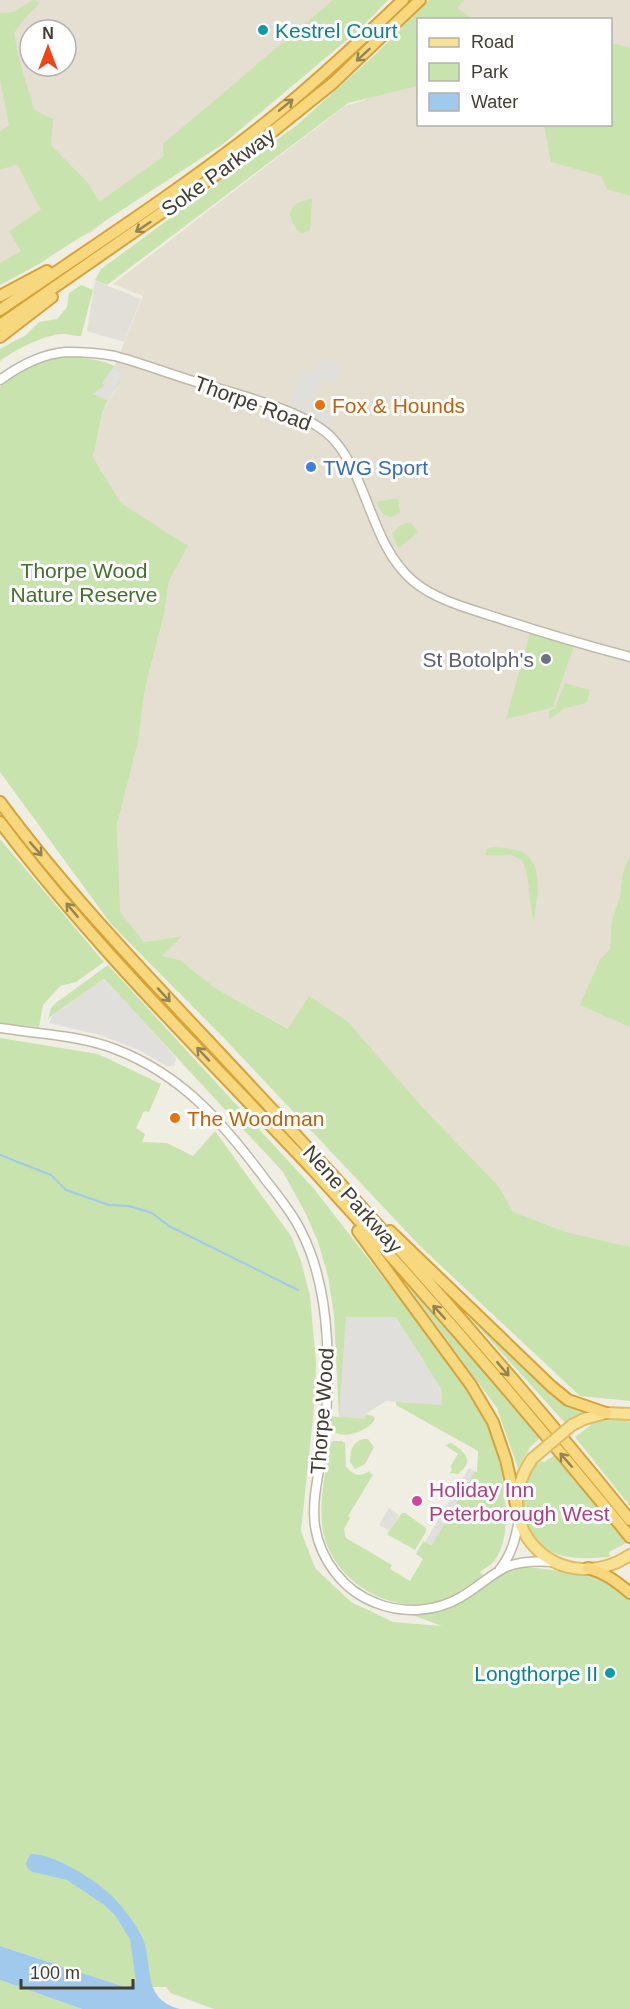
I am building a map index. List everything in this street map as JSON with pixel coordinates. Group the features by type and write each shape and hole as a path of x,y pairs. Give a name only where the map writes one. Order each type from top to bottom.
{"highway":[{"name":"Soke Parkway","path":"0,310 264,124 304,91 403,0"},
{"name":"Soke Parkway","path":"0,325 236,161 333,83 420,0"},
{"path":"0,296 92,247"},
{"path":"0,337 100,256"},
{"name":"Nene Parkway","path":"0,802 27,839 128,956 326,1168 461,1319 630,1520"},
{"name":"Nene Parkway","path":"0,822 114,959 314,1172 459,1335 630,1538"},
{"path":"326,1168 551,1386 568,1400 606,1413"},
{"path":"314,1172 471,1385 494,1422 507,1460 516,1505"},
{"path":"588,1568 609,1576 630,1593"}],"main road":[{"path":"630,1414 606,1413 572,1425 532,1459 520,1481 516,1505 519,1519 532,1545 555,1562 577,1568 601,1567 630,1555"}],"street":[{"name":"Thorpe Road","path":"0,380 15,369 40,357 64,352 92,352 115,356 302,418 321,427 344,452 387,548 412,580 455,604 630,657"},
{"name":"Thorpe Wood","path":"0,1028 68,1036 96,1043 139,1060 156,1070 213,1113 235,1139 301,1230 311,1252 318,1280 327,1338 324,1438 314,1512 318,1539 323,1553 341,1580 375,1603 404,1610 419,1610 434,1608 461,1598 498,1572 523,1563 555,1562"},
{"name":"Thorpe Wood","path":"498,1572 511,1552 519,1519"}],"shaded area":[{"path":"0,0 371,0 92,232 0,272"},
{"path":"461,0 630,0 630,1247 566,1232 513,1212 500,1188 289,1029 215,988 180,960 161,956 181,936 144,942 119,912 117,825 138,742 145,688 164,616 169,581 188,546 121,503 93,457 104,409 122,375 115,365 143,296 113,284 345,106 365,100 417,45 417,126 612,126 612,18 443,18"},
{"path":"95,281 141,299 124,342 87,331"},
{"path":"330,359 341,367 334,381 321,377 318,383 321,385 312,403 317,406 316,409 322,411 324,409 334,417 328,424 289,405 302,370 312,373 318,361"},
{"path":"115,365 122,375 109,401 92,394 104,386 102,383"},
{"path":"102,980 108,982 176,1058 174,1065 168,1067 137,1049 99,1035 49,1023 53,1015"},
{"path":"346,1317 396,1317 442,1390 442,1405 386,1401 366,1414 365,1419 339,1417"},
{"path":"469,1468 475,1471 432,1545 425,1542"},
{"path":"389,1508 399,1515 390,1531 379,1525"}],"green space":[{"path":"33,0 40,3 25,18 18,18 18,27 14,33 18,54 18,78 25,78 34,110 53,119 51,145 89,184 99,202 164,156 163,144 333,0 388,0 360,29 223,144 39,264 0,285 0,263 21,251 9,231 41,210 17,164 0,170 0,132 9,125 0,80 0,13 14,12"},
{"path":"429,0 464,0 457,8 472,18 417,18 417,86 348,103 107,285 95,280 101,269 297,125 377,53"},
{"path":"612,43 630,48 630,196 607,189 601,176 551,162 544,126 612,126"},
{"path":"312,199 310,231 302,233 296,228 291,217 291,209 297,203"},
{"path":"81,285 93,290 81,336 62,334 47,337 21,348 0,361 0,349 26,335 39,322 57,319 67,307 69,293"},
{"name":"Thorpe Wood Nature Reserve","path":"66,357 109,363 121,372 121,378 103,411 93,457 121,503 188,546 169,581 164,615 145,688 138,742 117,825 120,912 144,942 182,936 162,956 180,960 215,988 288,1029 309,996 348,1022 422,1107 500,1188 513,1212 566,1232 630,1247 630,1401 580,1396 421,1247 221,1035 111,924 0,772 0,387 14,374 30,366"},
{"path":"398,498 400,513 391,517 383,514 376,502"},
{"path":"410,522 418,532 399,548 392,534 399,526"},
{"path":"530,633 574,646 554,707 506,719"},
{"path":"565,683 590,690 587,703 565,708 549,719 549,711 555,708"},
{"path":"0,839 104,962 76,982 60,986 43,1005 39,1027 0,1023"},
{"path":"488,848 517,850 533,862 538,881 534,922 527,875 522,860 511,855 485,855"},
{"path":"630,855 630,1027 580,1005 600,960 610,949 612,921 620,896 623,873"},
{"path":"108,965 314,1189 416,1320 485,1416 501,1468 506,1510 505,1530 501,1547 494,1561 480,1572 484,1576 457,1593 427,1604 410,1605 394,1602 363,1588 350,1578 330,1552 324,1536 321,1513 329,1445 333,1441 345,1443 346,1467 349,1470 357,1475 370,1471 373,1475 348,1516 350,1518 344,1529 346,1538 392,1565 390,1569 410,1581 423,1559 416,1554 423,1541 431,1545 475,1471 477,1472 478,1451 396,1405 396,1396 399,1402 442,1404 346,1317 365,1419 365,1414 375,1419 361,1431 348,1435 332,1430 331,1416 339,1417 334,1315 328,1276 318,1242 306,1214 283,1172 104,979 48,1020 51,1008 57,1002"},
{"path":"0,1038 98,1054 161,1084 149,1112 144,1111 136,1128 145,1134 142,1142 167,1143 193,1156 215,1131 291,1236 301,1261 310,1296 316,1363 314,1408 301,1531 315,1568 351,1602 393,1622 442,1626 409,1614 439,1612 509,1569 526,1567 588,1574 614,1583 630,1598 630,2009 214,2009 171,1993 166,1987 125,1987 0,1946"},
{"path":"395,1269 398,1269 527,1419 540,1438 530,1447 518,1468 497,1408"},
{"path":"444,1289 517,1357 588,1410 575,1416 566,1424"},
{"path":"623,1420 630,1422 630,1506 575,1437 591,1425 590,1421"},
{"path":"368,1439 374,1447 365,1464 355,1469 350,1462 351,1450 356,1442"},
{"path":"451,1443 467,1457 466,1465 458,1474 450,1473 452,1469 450,1467 458,1454 445,1445"},
{"path":"555,1455 628,1542 609,1552 610,1557 583,1558 558,1554 542,1547 531,1535 523,1509 526,1479 541,1461 544,1462"},
{"path":"402,1513 426,1528 415,1550 387,1534"},
{"path":"0,1980 82,2009 0,2009"}],"water":[{"path":"31,1854 51,1858 74,1869 96,1883 116,1900 131,1918 145,1944 153,1988 167,2004 180,2009 82,2009 0,1980 0,1946 125,1987 132,1986 136,1981 130,1939 115,1915 103,1904 67,1880 28,1869 26,1864"}],"waterway":[{"path":"0,1155 51,1175 66,1190 109,1205 129,1206 152,1213 169,1226 298,1290"}],"place":[{"name":"Kestrel Court","path":"263,30"},
{"name":"Fox & Hounds","path":"320,405"},
{"name":"TWG Sport","path":"311,467"},
{"name":"St Botolph's","path":"546,659"},
{"name":"The Woodman","path":"175,1118"},
{"name":"Holiday Inn Peterborough West","path":"417,1501"},
{"name":"Longthorpe II","path":"610,1673"}]}
